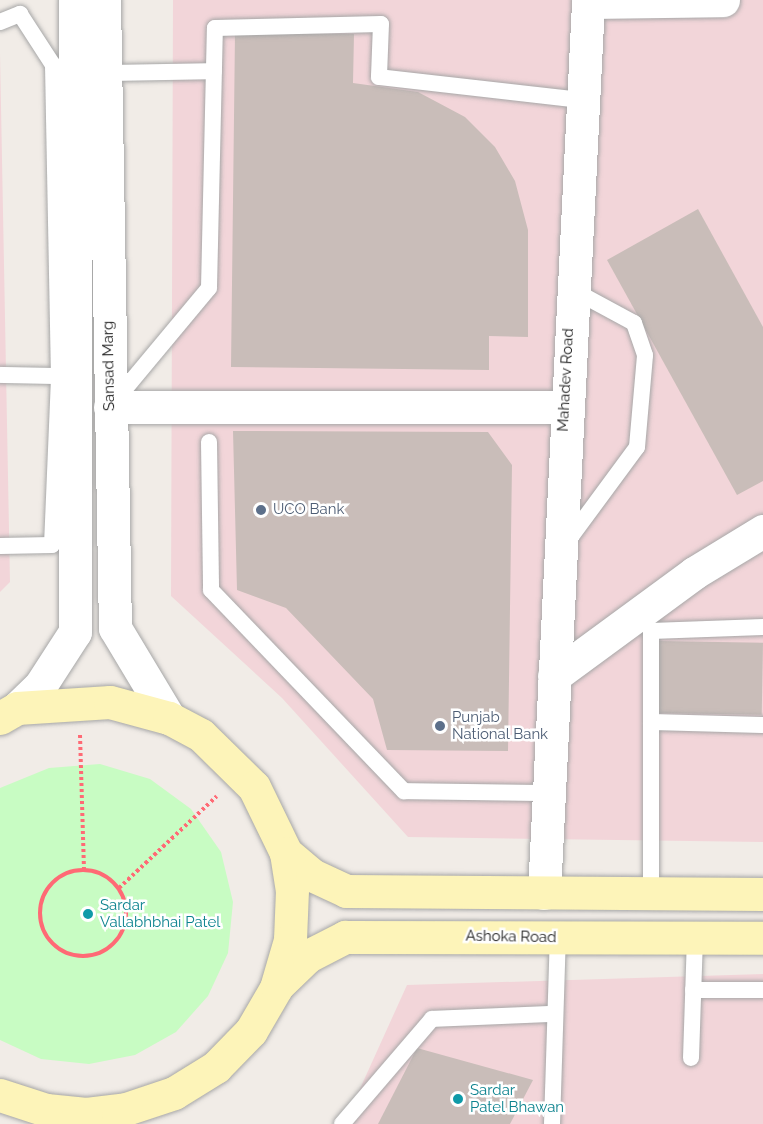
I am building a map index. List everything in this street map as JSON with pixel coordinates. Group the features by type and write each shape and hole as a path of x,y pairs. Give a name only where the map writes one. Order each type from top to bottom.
{"main road":[{"path":"0,1095 46,1110 122,1117 174,1093 216,1067 251,1031 276,988 290,940 292,890 286,853 259,795 230,759 169,718 110,702 8,713"},
{"path":"286,853 312,875 346,891 763,894"},
{"name":"Ashoka Road","path":"276,988 308,956 345,937 763,938"}],"street":[{"path":"8,713 47,678 75,632 75,0"},
{"name":"Sansad Marg","path":"104,0 115,628 169,718"},
{"name":"Mahadev Road","path":"544,893 565,407 587,1 723,0"},
{"path":"110,406 565,407"},
{"path":"554,676 693,573 763,531"}],"lane":[{"path":"0,21 20,14 53,65 58,376 52,545 0,546"},
{"path":"110,406 209,288 214,28 381,24 378,77 582,100"},
{"path":"104,73 214,71"},
{"path":"559,552 637,447 645,356 634,323 571,290"},
{"path":"0,375 58,376"},
{"path":"209,442 211,590 356,741 404,790 549,793"},
{"path":"651,893 651,631 763,627"},
{"path":"651,722 763,725"},
{"path":"552,1124 553,1014 558,938"},
{"path":"691,1058 695,938"},
{"path":"693,990 763,990"},
{"path":"342,1124 432,1019 553,1014"}],"path":[{"path":"80,762 84,870"},
{"path":"118,888 198,812"},
{"path":"84,870 98,872 118,888 127,914 117,940 93,955 64,952 45,932 41,904 56,879 84,870"}],"shaded area":[{"path":"173,0 763,0 763,842 408,837 282,698 171,596"},
{"path":"0,53 10,582 0,592"},
{"path":"763,974 763,1124 344,1124 407,985"}],"green space":[{"path":"100,764 150,779 191,809 221,852 233,902 228,953 208,996 176,1032 135,1055 89,1064 41,1059 0,1040 0,788 49,768"}],"building":[{"path":"235,33 354,34 353,83 418,92 465,117 495,147 515,181 528,230 528,337 489,336 489,370 231,367"},
{"path":"698,209 763,327 763,481 737,495 607,260"},
{"path":"233,431 488,432 512,465 508,751 387,750 373,699 286,608 237,590"},
{"path":"657,641 763,643 762,715 656,713"},
{"name":"Sardar Patel Bhawan","path":"417,1048 533,1080 510,1124 378,1124"}],"place":[{"name":"UCO Bank","path":"261,510"},
{"name":"Punjab National Bank","path":"440,726"},
{"name":"Sardar Vallabhbhai Patel","path":"88,914"},
{"name":"Sardar Patel Bhawan","path":"458,1099"}]}
